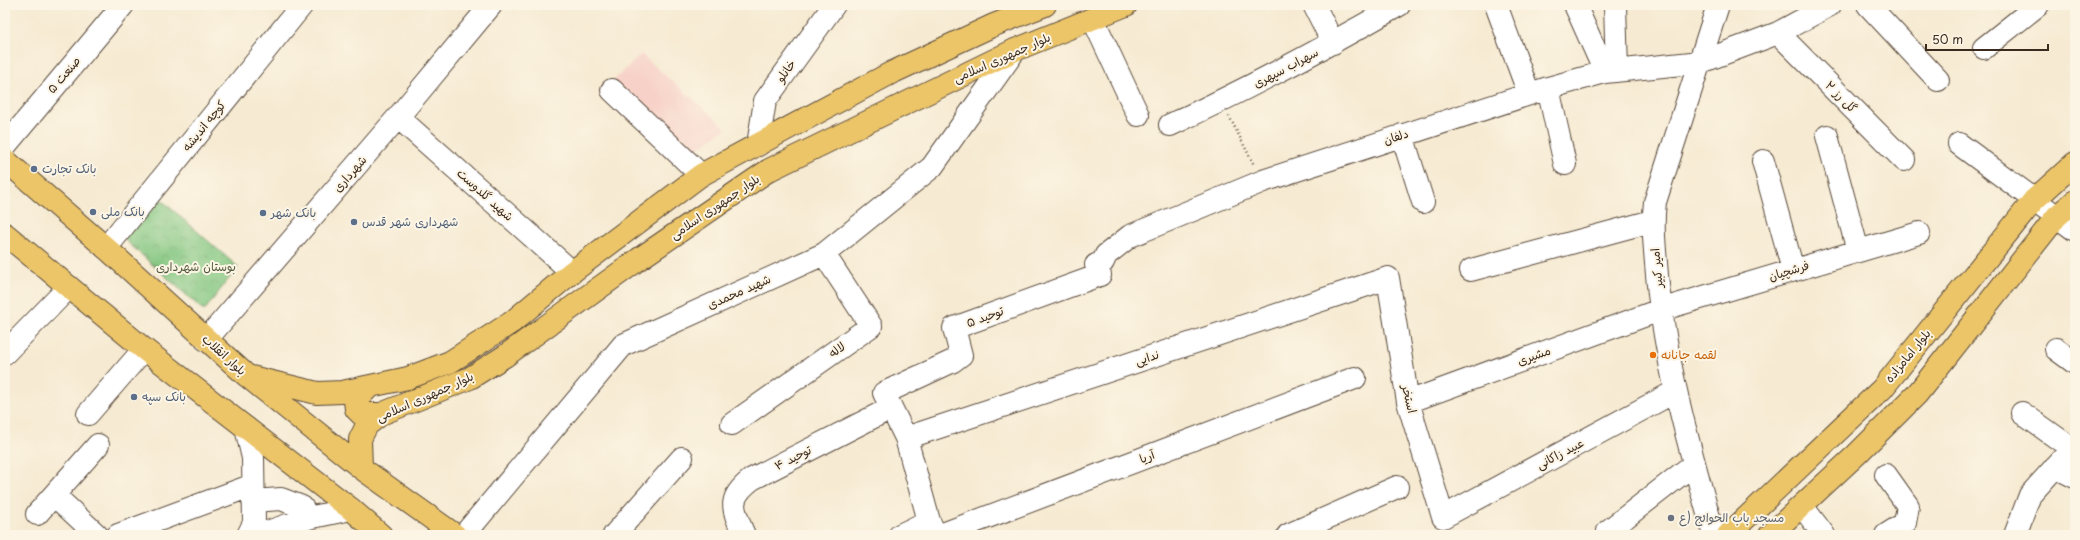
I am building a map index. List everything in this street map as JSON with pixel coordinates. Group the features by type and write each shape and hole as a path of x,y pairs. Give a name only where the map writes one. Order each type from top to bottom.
{"main road":[{"name":"بلوار جمهوری اسلامی","path":"247,376 317,393 342,392 369,388 408,378 450,362 512,322 572,272 701,175 758,145 771,136 891,73 994,25 1045,5"},
{"name":"بلوار جمهوری اسلامی","path":"361,468 360,439 366,425 381,414 470,378 504,356 639,259 769,170 1015,50 1093,19 1117,7"},
{"name":"بلوار انقلاب","path":"5,160 106,248 247,376 361,468 455,535"},
{"name":"بلوار امامزاده","path":"1728,535 1882,389 2034,200 2075,163"},
{"path":"1770,535 1802,506 1917,394 2058,216 2075,201"},
{"path":"5,234 144,349 351,509 381,535"},
{"path":"369,388 355,401 356,409 361,414 381,414"}],"street":[{"name":"صنعت ۵","path":"5,146 123,5"},
{"name":"کوچه اندیشه","path":"106,248 302,5"},
{"name":"شهرداری","path":"206,340 398,117 491,5"},
{"name":"خانلو","path":"758,145 765,100 834,5"},
{"path":"1314,5 1333,43"},
{"name":"سهراب سپهری","path":"1170,125 1221,102 1333,43 1399,5"},
{"path":"1496,5 1538,91 1565,164"},
{"path":"1575,5 1611,71"},
{"path":"1611,71 1615,5"},
{"name":"امیر کبیر","path":"1714,535 1694,464 1676,391 1660,310 1652,221 1655,202 1718,5"},
{"name":"دلفان","path":"1103,265 1130,236 1263,181 1538,91 1611,71 1701,62 1778,34 1830,5"},
{"path":"1868,5 1938,80"},
{"path":"1984,48 2038,5"},
{"path":"1093,19 1138,115"},
{"name":"گل رز ۲","path":"1778,34 1904,160"},
{"name":"شهید محمدی","path":"464,535 623,345 824,254 932,167 1015,50"},
{"path":"612,90 701,175"},
{"name":"شهید گلدوست","path":"398,117 572,272"},
{"path":"1402,135 1423,202"},
{"path":"1827,136 1858,251"},
{"path":"1959,144 2075,230"},
{"path":"1763,161 1793,270"},
{"path":"1471,270 1652,221"},
{"name":"فرشچیان","path":"1660,310 1919,233"},
{"name":"لاله","path":"732,424 871,326 824,254"},
{"name":"توحید ۵","path":"888,400 961,355 954,328 1103,265"},
{"name":"استخر","path":"1388,278 1408,402 1443,517"},
{"name":"ندایی","path":"906,438 1388,278"},
{"path":"5,353 68,287"},
{"name":"مشیری","path":"1408,402 1660,310"},
{"path":"88,414 144,349"},
{"path":"2056,349 2075,363"},
{"name":"آریا","path":"900,535 935,530 1355,378"},
{"name":"عبید زاکانی","path":"1443,517 1676,391"},
{"path":"888,400 906,438 935,530"},
{"name":"توحید ۴","path":"744,535 734,508 739,489 752,479 888,400"},
{"path":"2015,535 2030,495 2073,447 2022,413"},
{"path":"246,428 253,458 254,523 248,535"},
{"path":"37,514 98,445"},
{"path":"614,535 682,458"},
{"path":"1608,531 1694,464"},
{"path":"2055,467 2075,477"},
{"path":"1886,475 1908,506 1905,523 1886,535"},
{"path":"1288,535 1397,487"},
{"path":"118,535 253,493 281,499 302,507 308,518"},
{"path":"54,495 97,535"},
{"path":"1802,506 1824,535"},
{"path":"259,535 308,518 351,509"}],"path":[{"path":"1221,102 1263,181"}],"shaded area":[{"path":"641,54 726,128 695,151 612,82"}],"green space":[{"name":"بوستان شهرداری","path":"158,197 238,267 204,311 124,239"}],"place":[{"name":"بانک تجارت","path":"34,169"},
{"name":"بانک ملی","path":"93,212"},
{"name":"بانک شهر","path":"263,213"},
{"name":"شهرداری شهر قدس","path":"354,222"},
{"name":"لقمه جانانه","path":"1653,355"},
{"name":"بانک سپه","path":"134,397"},
{"name":"مسجد باب الحوائج (ع","path":"1671,518"}]}
